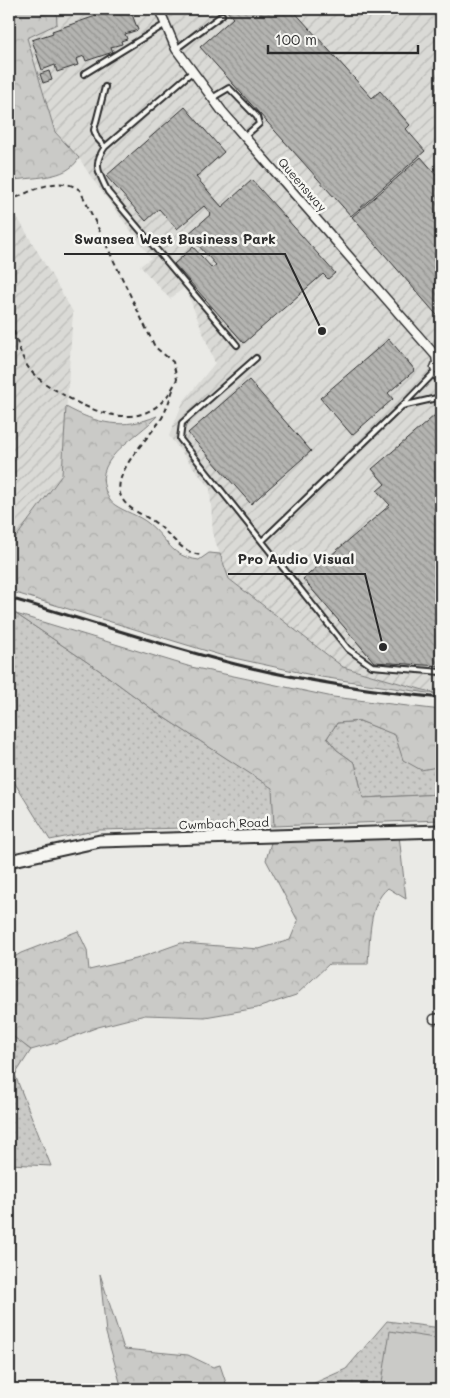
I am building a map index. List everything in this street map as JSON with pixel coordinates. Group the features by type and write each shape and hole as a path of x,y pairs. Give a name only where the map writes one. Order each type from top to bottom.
{"main road":[{"name":"Cwmbach Road","path":"9,861 100,841 441,831"}],"street":[{"name":"Queensway","path":"159,9 164,25 176,50 212,98 244,137 438,356 434,371"}],"lane":[{"path":"176,50 222,15"},
{"path":"84,74 164,25"},
{"path":"192,72 105,147 98,156 98,168 108,192 237,345"},
{"path":"105,87 94,130 97,138 105,147"},
{"path":"212,98 226,89 232,90 257,117 259,124 244,137"},
{"path":"256,358 182,423 180,439 348,649 372,666 441,672"},
{"path":"262,541 402,406 434,371 441,383"},
{"path":"402,406 441,397"}],"path":[{"path":"9,201 54,183 66,183 80,190 155,347 176,366 177,378 160,421 123,471 119,484 120,493 123,500 130,507 157,524 182,548 200,555"},
{"path":"9,315 25,363 31,371 46,384 89,409 108,416 133,416 156,406 174,385"}],"shaded area":[{"path":"56,9 441,9 441,695 343,667 229,579 213,535 210,489 169,436 183,402 215,363 185,287 170,299 140,266 151,258 79,158 55,132 27,38 57,24"},
{"path":"9,203 73,312 62,475 9,547"}],"green space":[{"path":"9,9 56,9 57,24 27,38 55,132 79,158 66,171 57,174 9,181"},
{"path":"66,407 89,418 111,423 133,423 157,416 120,448 106,467 103,478 105,489 108,498 113,504 148,523 170,547 181,555 199,560 209,553 220,554 229,579 343,667 441,695 321,677 220,655 9,591 9,547 62,475"},
{"path":"9,612 16,614 99,670 160,715 273,788 274,826 99,830 50,840 9,774"},
{"path":"16,614 191,667 333,697 441,710 441,761 437,767 421,770 403,760 395,735 360,721 337,723 327,738 337,750 355,763 363,798 441,794 441,820 274,826 272,788 160,715 99,670"},
{"path":"360,721 396,735 437,767 441,761 441,794 363,798 355,763 337,750 327,738 337,723"},
{"path":"399,835 406,899 388,888 381,895 371,923 368,964 329,964 296,995 257,1008 205,1017 145,1015 98,1027 59,1042 31,1050 11,1035 9,1030 9,960 21,953 78,931 87,950 89,970 136,959 181,943 259,949 290,940 298,921 266,860 272,839"},
{"path":"9,1030 12,1035 31,1050 15,1075 51,1166 9,1164"},
{"path":"100,1274 124,1349 188,1355 213,1367 220,1365 228,1389 122,1389 106,1333"},
{"path":"387,1321 441,1328 441,1389 301,1389 346,1369"},
{"path":"390,1331 441,1339 441,1389 381,1389"}],"building":[{"path":"116,9 130,9 138,30 125,34 127,39 121,41 122,44 111,47 113,52 86,61 84,56 76,59 78,65 57,72 55,65 42,70 32,40 53,33 52,31"},
{"path":"225,9 292,9 372,98 380,91 410,125 406,129 425,151 351,216 200,47 233,18"},
{"path":"49,71 52,80 43,83 40,74"},
{"path":"185,107 224,152 196,177 222,207 252,180 335,273 328,279 323,274 244,343 174,264 193,247 212,268 216,265 188,234 211,214 204,206 177,229 159,209 146,221 106,176"},
{"path":"421,157 441,180 441,320 352,217"},
{"path":"389,339 415,370 388,393 393,399 352,435 320,398"},
{"path":"249,380 311,451 251,504 188,433"},
{"path":"441,410 441,666 374,662 303,579 390,505 377,491 385,484 372,469"}],"railway":[{"path":"9,598 178,649 286,676 338,685 441,698"}],"place":[{"name":"Swansea West Business Park","path":"322,331"},
{"name":"Pro Audio Visual","path":"383,647"}]}
